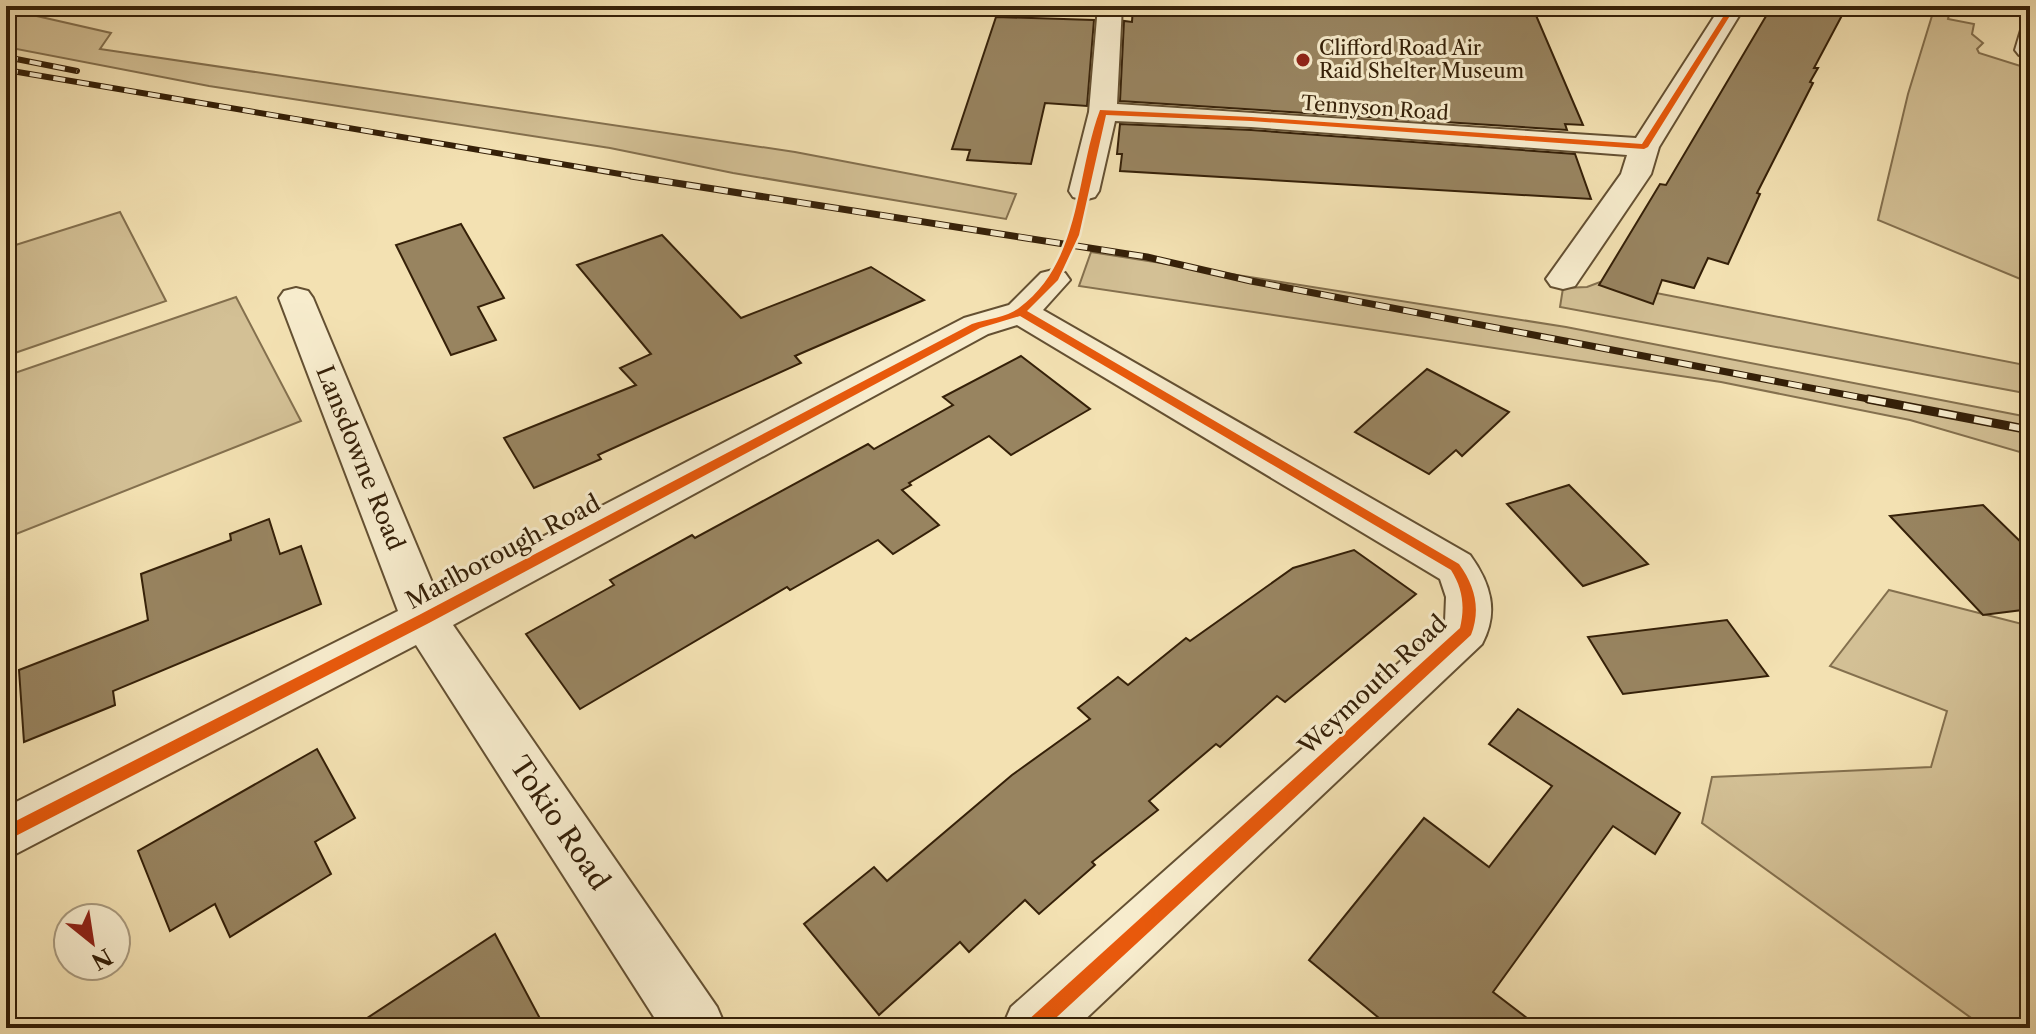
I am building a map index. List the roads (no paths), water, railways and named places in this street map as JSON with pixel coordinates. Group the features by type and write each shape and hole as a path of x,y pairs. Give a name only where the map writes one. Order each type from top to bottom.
{"street":[{"path":"1084,191 1103,112 1110,6"},
{"path":"1563,279 1636,174 1644,147 1733,6"},
{"name":"Tennyson Road","path":"1103,112 1267,120 1644,147"},
{"path":"1021,312 1053,280"},
{"name":"Lansdowne Road","path":"296,298 424,619"},
{"name":"Marlborough Road","path":"6,834 424,619 976,326 1021,312"},
{"name":"Weymouth Road","path":"1021,312 1455,567 1466,582 1470,617 1466,631 1032,1028"},
{"name":"Tokio Road","path":"424,619 696,1028"}],"railway":[{"path":"6,57 77,71"},
{"path":"6,70 644,178"},
{"path":"631,176 1147,257 1251,281 1879,401"},
{"path":"1868,399 2030,430"}],"place":[{"name":"Clifford Road Air Raid Shelter Museum","path":"1303,60"}]}
